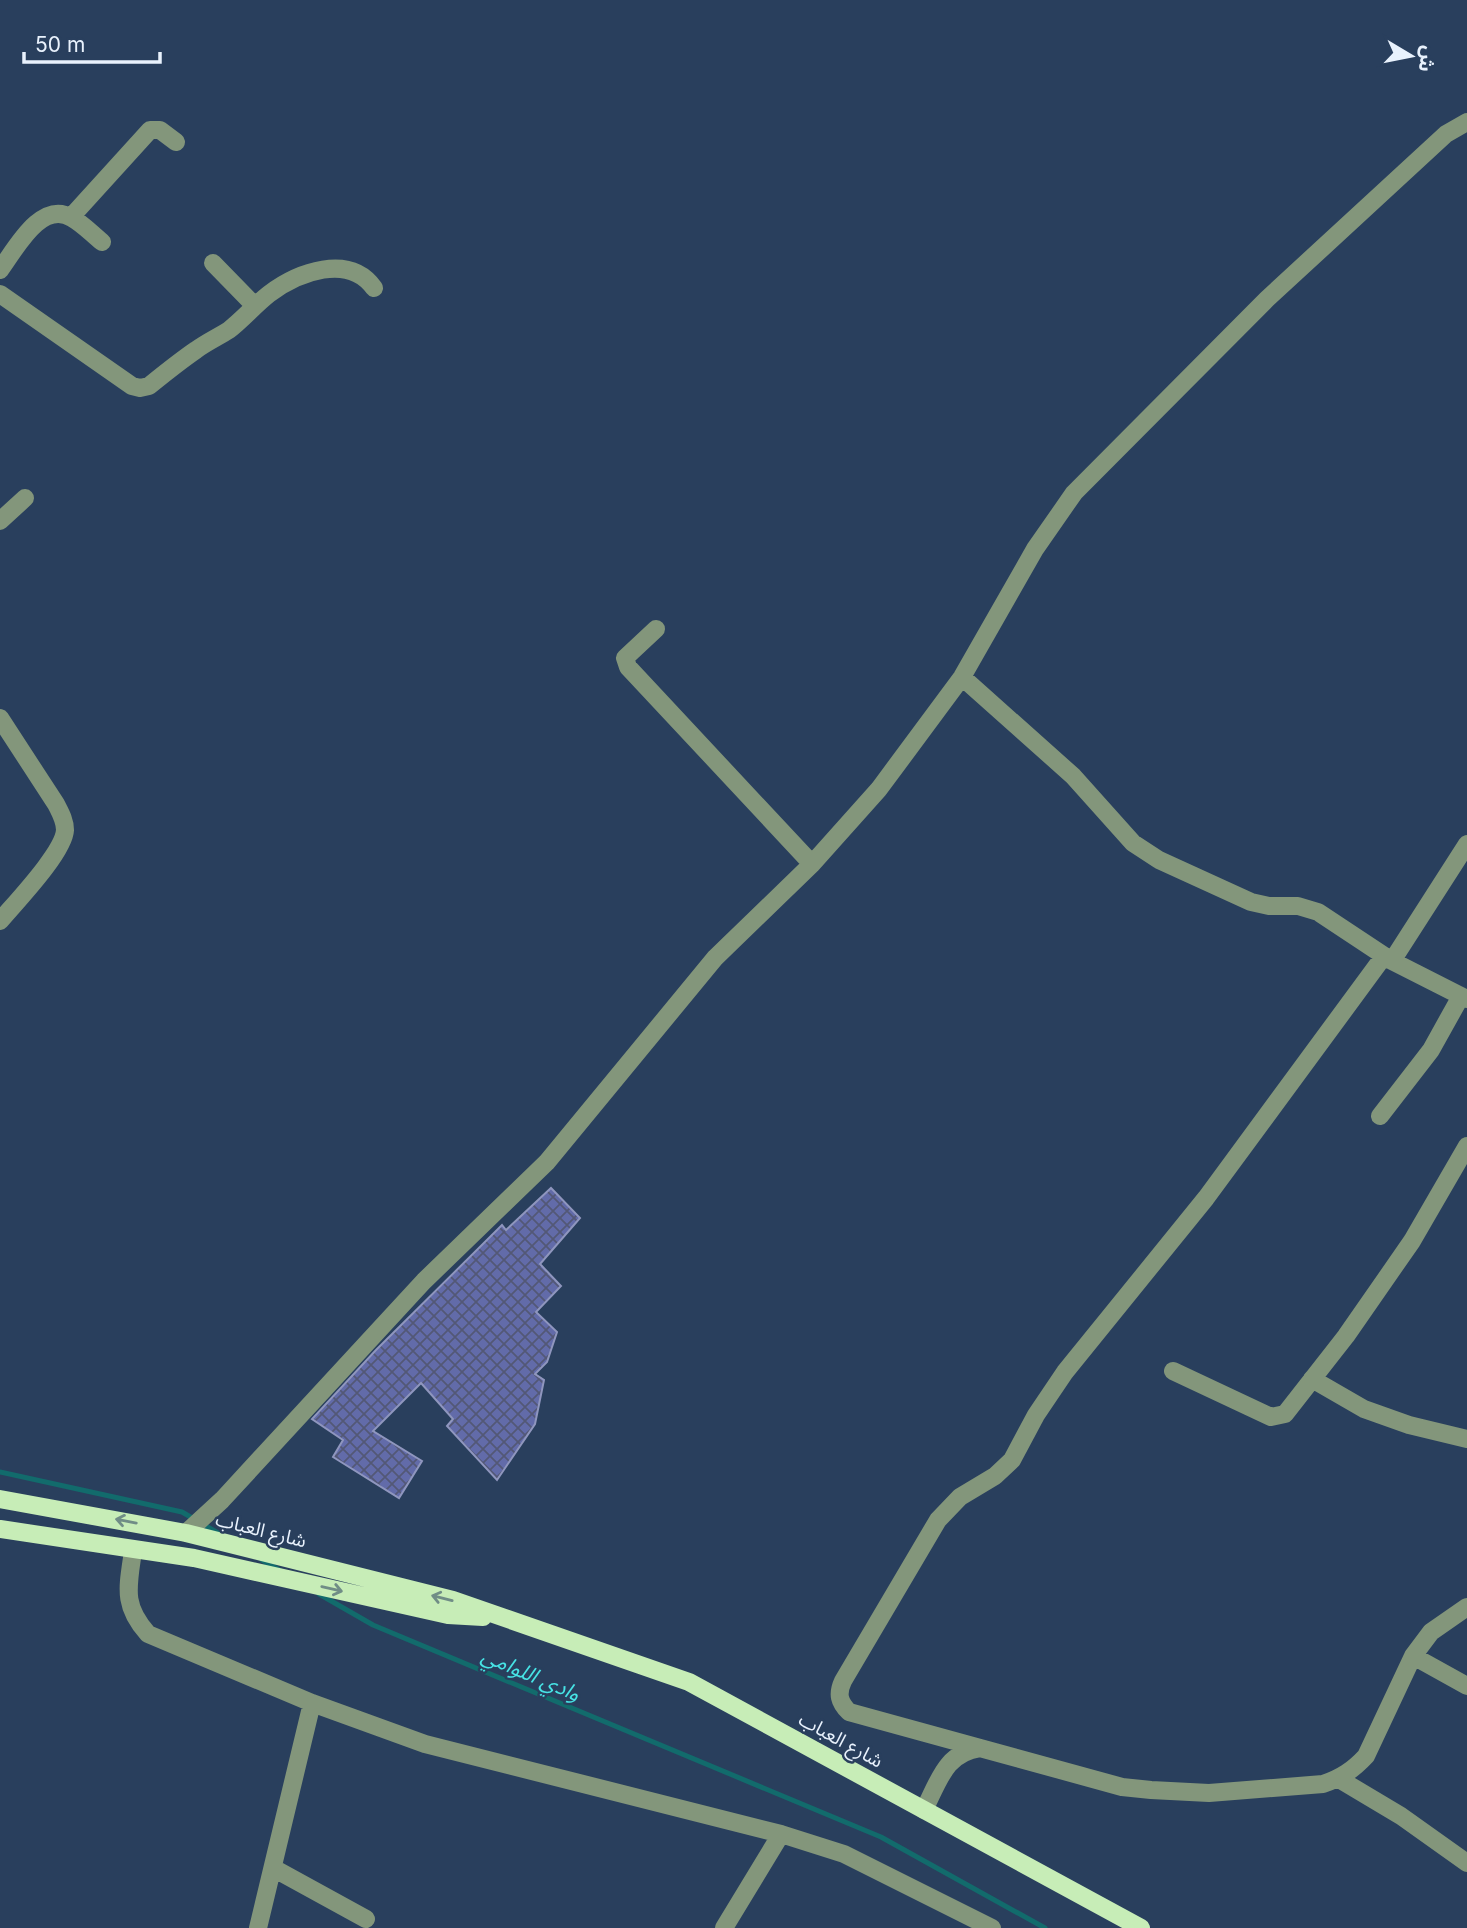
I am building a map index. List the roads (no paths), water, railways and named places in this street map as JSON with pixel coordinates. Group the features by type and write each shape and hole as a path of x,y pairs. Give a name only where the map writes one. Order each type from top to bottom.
{"main road":[{"name":"شارع العباب","path":"0,1499 186,1533 453,1600 689,1682 1141,1928"},
{"path":"0,1510 41,1515 63,1510"},
{"name":"شارع العباب","path":"0,1529 194,1558 448,1615 507,1619"},
{"path":"133,1551 186,1533 204,1547 262,1565 301,1582"}],"street":[{"path":"186,1533 222,1500 424,1281 548,1162 715,958 812,864 879,789 962,677 1035,549 1074,494 1267,299 1446,134 1467,122"},
{"path":"71,217 150,130 160,130 176,142"},
{"path":"0,271 39,220 49,215 71,217 102,242"},
{"path":"213,262 255,306"},
{"path":"0,294 132,386 140,387 149,386 196,349 232,328 255,306 289,282 330,269 350,269 368,280 374,288"},
{"path":"0,521 25,498"},
{"path":"656,629 625,657 628,667 812,864"},
{"path":"962,677 1073,776 1122,832 1145,853 1251,902 1269,906 1298,906 1318,912 1388,958 1464,998 1430,1050 1380,1116"},
{"path":"0,718 63,816 65,830 62,844 54,856 0,921"},
{"path":"1467,844 1388,958 1206,1198 1065,1372 1036,1415 1012,1460 995,1476 960,1497 938,1520 843,1681 839,1698 849,1712 1122,1787 1209,1793 1323,1784 1339,1779 1354,1769 1366,1756 1413,1656 1431,1632 1467,1607"},
{"path":"1173,1371 1271,1417 1285,1414 1346,1336 1412,1241 1467,1146"},
{"path":"1312,1379 1364,1409 1409,1425 1467,1439"},
{"path":"133,1551 128,1587 130,1611 148,1634 312,1703 425,1744 781,1833 844,1854 992,1928"},
{"path":"1413,1656 1467,1686"},
{"path":"258,1928 312,1703"},
{"path":"924,1810 952,1759 965,1751 980,1748"},
{"path":"1339,1779 1401,1816 1467,1863"},
{"path":"724,1928 781,1833"},
{"path":"273,1868 366,1919"}],"waterway":[{"name":"وادي اللوامي","path":"0,1472 182,1512 218,1533"},
{"name":"وادي اللوامي","path":"262,1560 281,1571"},
{"name":"وادي اللوامي","path":"319,1594 373,1625 881,1837 1045,1928"}]}
